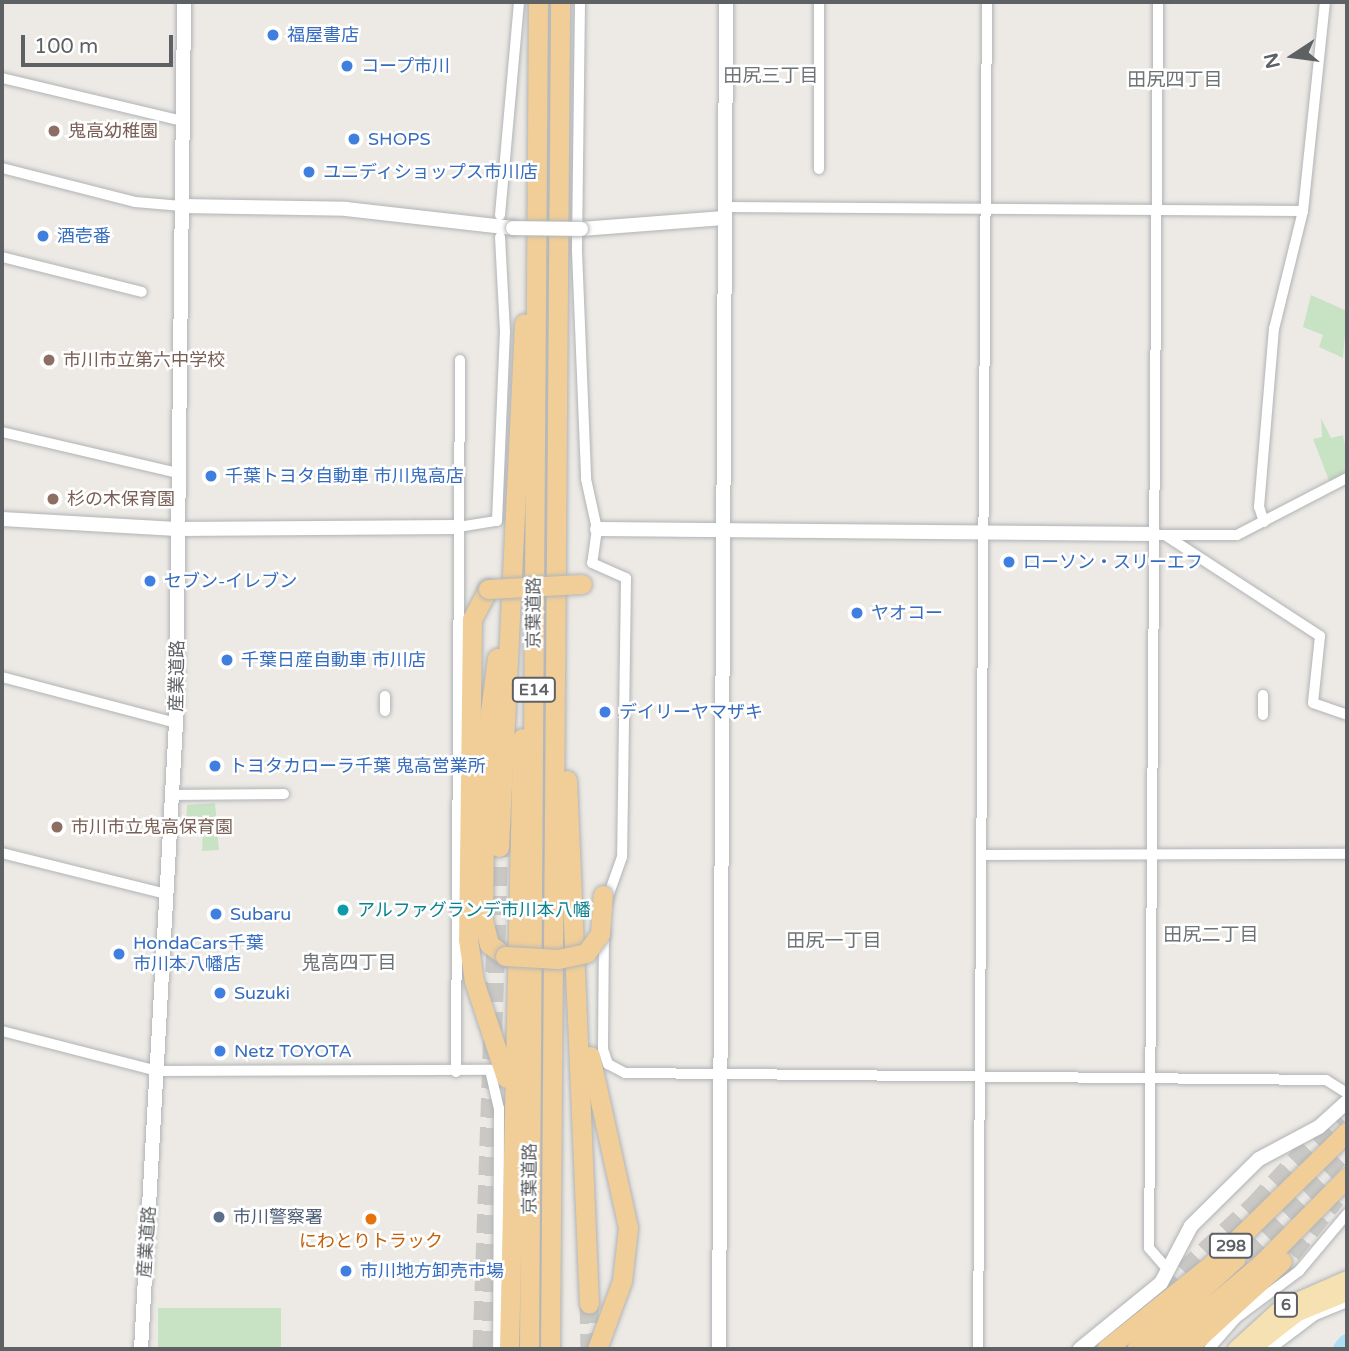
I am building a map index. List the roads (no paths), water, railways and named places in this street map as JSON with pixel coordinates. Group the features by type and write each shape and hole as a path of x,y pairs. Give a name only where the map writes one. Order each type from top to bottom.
{"highway":[{"name":"京葉道路","path":"528,1349 538,2"},
{"name":"京葉道路","path":"550,1349 560,2"},
{"path":"499,847 511,549 536,147"},
{"path":"511,549 485,765 484,926 489,944 505,956 558,959 586,953 601,930 603,895"},
{"path":"509,1349 511,1103 519,772 535,556"},
{"path":"511,1103 468,939 471,624 476,604 488,589 582,584"},
{"path":"556,597 579,1007 589,1304"},
{"path":"579,1007 628,1228 622,1281 597,1349"},
{"name":"298","path":"1106,1349 1212,1264 1347,1133"},
{"name":"298","path":"1136,1349 1219,1274 1347,1133"},
{"name":"298","path":"1160,1349 1262,1263 1346,1178"},
{"name":"298","path":"1186,1349 1283,1261 1346,1178"}],"main road":[{"name":"6","path":"1236,1349 1281,1308 1347,1279"},
{"name":"6","path":"1252,1349 1298,1313 1347,1293"}],"street":[{"name":"産業道路","path":"141,1349 176,723 184,2"},
{"path":"500,215 519,2"},
{"path":"580,2 577,251 586,479 597,529 593,567 620,570 626,578 622,857 606,899 605,1058 625,1073 1326,1080 1347,1093"},
{"path":"719,1349 726,2"},
{"path":"819,169 820,2"},
{"path":"978,1349 987,2"},
{"path":"1158,2 1160,535 1149,1248 1170,1271"},
{"path":"1264,522 1259,507 1274,329 1303,211 1325,2"},
{"path":"2,78 182,121"},
{"path":"2,168 135,202 182,206 346,209 513,228 581,229 724,212 1303,211"},
{"path":"2,519 177,528 458,527 497,521 505,332 500,237"},
{"path":"2,257 142,292"},
{"path":"456,1072 460,360"},
{"path":"2,432 178,473"},
{"path":"597,529 1237,535 1347,478"},
{"path":"1160,535 1320,636 1312,703 1347,715"},
{"path":"2,677 176,723"},
{"path":"1263,695 1263,715"},
{"path":"385,696 385,711"},
{"path":"172,795 284,794"},
{"path":"982,855 1154,852 1347,854"},
{"path":"2,853 167,894"},
{"path":"2,1031 158,1071 490,1070 499,1108 498,1349"},
{"path":"1080,1349 1170,1271 1191,1226 1259,1159 1319,1127 1347,1102"},
{"path":"1209,1349 1236,1318 1299,1271 1347,1214"},
{"path":"1270,1349 1315,1315 1347,1302"}],"waterway":[{"path":"1342,1349 1347,1343"}],"tunnel":[{"path":"482,1349 499,847"},
{"path":"1141,1310 1255,1204 1338,1114"},
{"path":"1226,1277 1347,1148"},
{"path":"1273,1276 1336,1198"},
{"path":"589,1304 590,1349"}],"place":[{"name":"福屋書店","path":"273,35"},
{"name":"コープ市川","path":"347,66"},
{"name":"鬼高幼稚園","path":"54,131"},
{"name":"SHOPS","path":"354,139"},
{"name":"ユニディショップス市川店","path":"309,172"},
{"name":"酒壱番","path":"43,236"},
{"name":"市川市立第六中学校","path":"49,360"},
{"name":"千葉トヨタ自動車 市川鬼高店","path":"211,476"},
{"name":"杉の木保育園","path":"53,499"},
{"name":"ローソン・スリーエフ","path":"1009,562"},
{"name":"セブン-イレブン","path":"150,581"},
{"name":"ヤオコー","path":"857,613"},
{"name":"千葉日産自動車 市川店","path":"227,660"},
{"name":"デイリーヤマザキ","path":"605,712"},
{"name":"トヨタカローラ千葉 鬼高営業所","path":"215,766"},
{"name":"市川市立鬼高保育園","path":"57,827"},
{"name":"アルファグランデ市川本八幡","path":"343,910"},
{"name":"Subaru","path":"216,914"},
{"name":"HondaCars千葉 市川本八幡店","path":"119,954"},
{"name":"Suzuki","path":"220,993"},
{"name":"Netz TOYOTA","path":"220,1051"},
{"name":"市川警察署","path":"219,1217"},
{"name":"にわとりトラック","path":"371,1219"},
{"name":"市川地方卸売市場","path":"346,1271"}],"district":[{"name":"田尻三丁目","path":"771,77"},
{"name":"田尻四丁目","path":"1175,81"},
{"name":"田尻二丁目","path":"1211,936"},
{"name":"田尻一丁目","path":"834,942"},
{"name":"鬼高四丁目","path":"349,964"}]}
